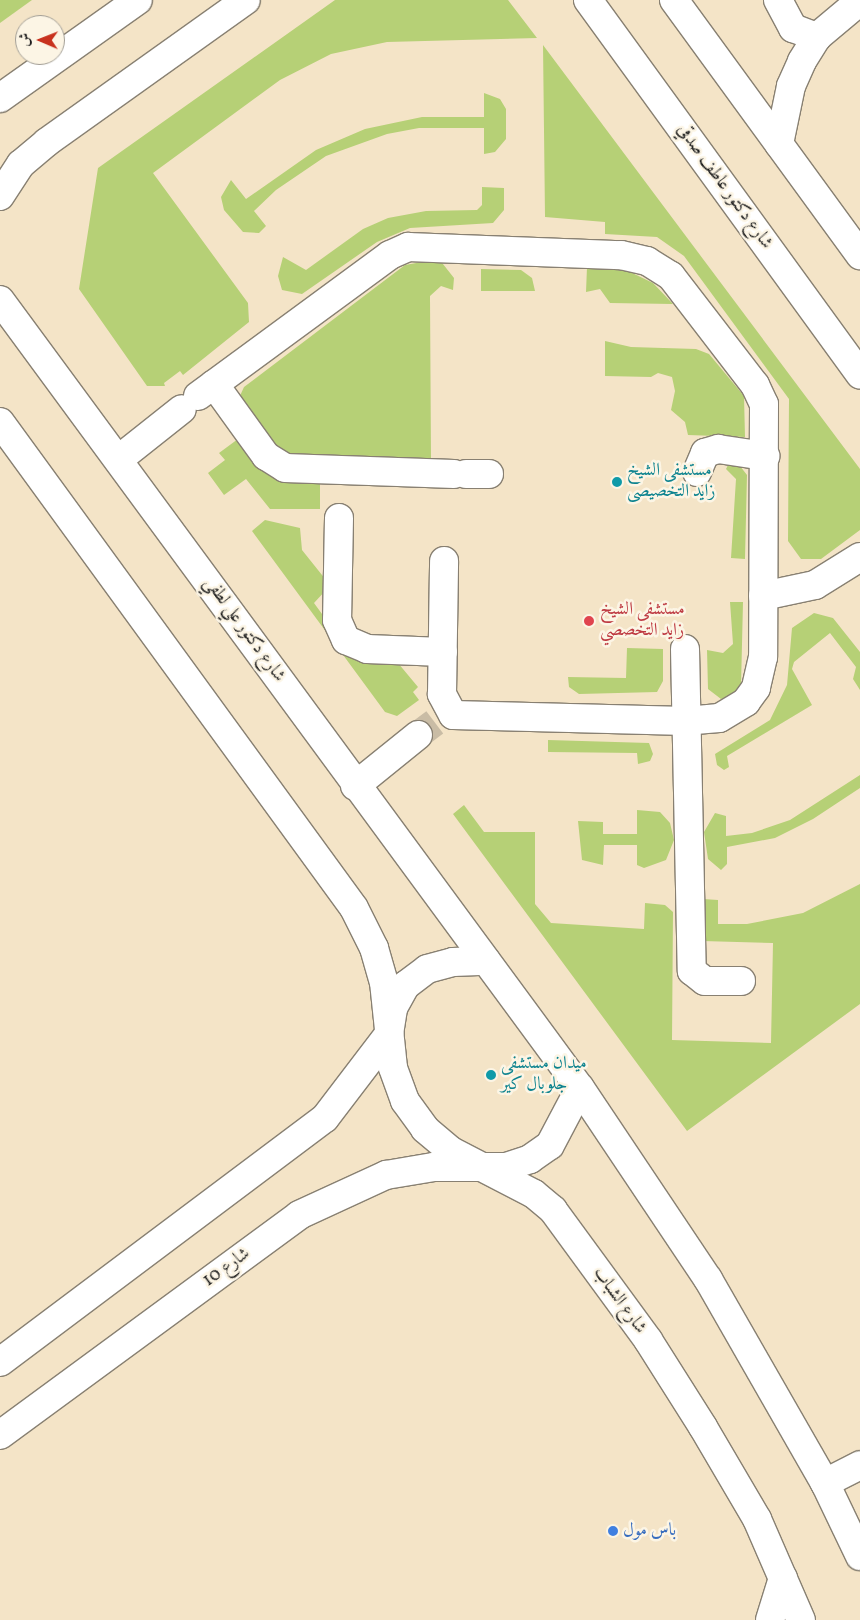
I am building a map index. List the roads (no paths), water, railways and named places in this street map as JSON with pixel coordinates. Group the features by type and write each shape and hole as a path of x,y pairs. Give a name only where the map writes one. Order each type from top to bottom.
{"street":[{"path":"0,98 138,0"},
{"path":"0,196 21,164 47,142 246,0"},
{"name":"شارع دكتور عاطف صدقي","path":"588,0 860,375"},
{"path":"674,0 860,255"},
{"path":"778,0 793,28 817,37"},
{"path":"779,144 791,86 817,37 860,2"},
{"path":"119,458 198,396 390,255 408,248 621,255 648,261 671,276 755,385 766,415 762,673 756,688 734,712 686,721 466,718 434,722 355,786"},
{"name":"شارع دكتور علي لطفي","path":"0,300 119,458 355,786 486,961"},
{"path":"198,396 266,456 285,468 470,474"},
{"path":"0,422 354,908 374,948 390,1034"},
{"path":"697,472 705,453 718,449 765,456"},
{"path":"339,518 338,620 346,640 367,649 443,652"},
{"path":"763,596 815,585 860,557"},
{"path":"434,722 442,694 444,561"},
{"path":"685,649 692,971 705,981 741,981"},
{"path":"0,1362 325,1118 390,1034 393,1008 406,985 420,974 453,962 486,961 580,1088 708,1279 825,1483 860,1556"},
{"name":"شارع الشباب","path":"390,1034 393,1068 405,1101 425,1129 452,1151 482,1165 553,1210 642,1332 756,1519 801,1620"},
{"name":"شارع 10","path":"0,1435 299,1215 386,1175 482,1165 506,1166 530,1159 550,1145 580,1088"},
{"path":"825,1483 860,1466"},
{"path":"770,1620 783,1578"}],"tunnel":[{"path":"418,735 435,722"}],"place":[{"name":"مستشفى الشيخ زايد التخصيصى","path":"617,482"},
{"name":"مستشفى الشيخ زايد التخصصي","path":"589,621"},
{"name":"ميدان مستشفى جلوبال كير","path":"491,1075"},
{"name":"باس مول","path":"613,1531"}]}
